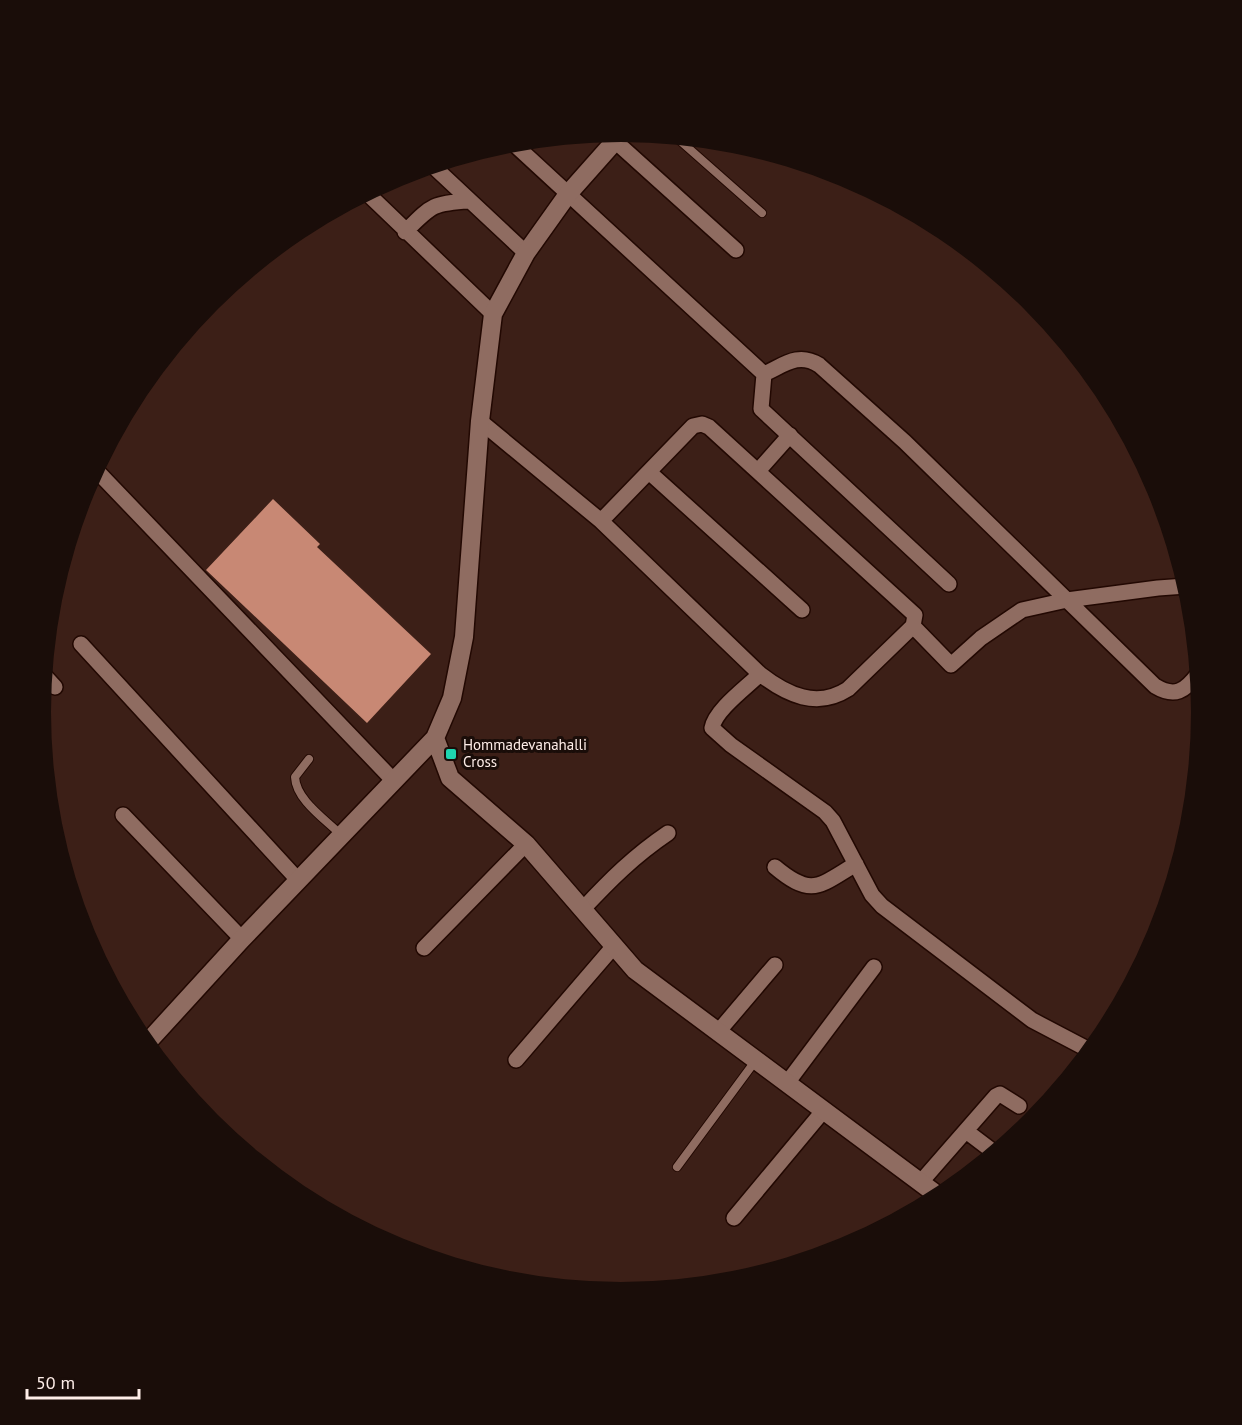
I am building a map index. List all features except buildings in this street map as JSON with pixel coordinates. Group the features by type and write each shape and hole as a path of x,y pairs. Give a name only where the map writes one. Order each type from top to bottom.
{"main road":[{"path":"153,1037 242,939 435,738 452,698 464,637 480,421 493,314 526,254 568,195 614,142"},
{"path":"435,738 450,778 525,844 635,970 931,1191"}],"street":[{"path":"624,142 736,250"},
{"path":"522,151 764,375"},
{"path":"440,172 526,254"},
{"path":"373,199 493,314"},
{"path":"405,232 436,204 469,201"},
{"path":"764,375 799,358 810,359 819,365 905,442 1155,686 1171,693 1178,692 1190,683"},
{"path":"764,375 761,409 949,584"},
{"path":"480,421 601,521 774,685 805,698 827,699 837,696 848,689 913,626 915,615 709,427 702,424 693,426 601,521"},
{"path":"758,471 790,435"},
{"path":"649,472 802,610"},
{"path":"102,477 393,780"},
{"path":"913,626 951,665 981,638 1022,610 1067,600 1177,587"},
{"path":"81,644 299,881"},
{"path":"760,674 713,721 712,728 731,745 825,812 833,821 872,895 882,906 1025,1015 1082,1046"},
{"path":"52,683 55,687"},
{"path":"123,815 242,939"},
{"path":"582,910 623,867 641,851 668,833"},
{"path":"424,948 525,844"},
{"path":"775,867 786,877 807,887 821,885 856,864"},
{"path":"516,1060 614,946"},
{"path":"718,1032 775,965"},
{"path":"787,1083 874,968"},
{"path":"920,1183 999,1094 1019,1106"},
{"path":"734,1218 824,1110"},
{"path":"966,1131 988,1148"}],"lane":[{"path":"686,146 762,213"},
{"path":"309,759 295,777 295,786 341,835"},
{"path":"677,1167 756,1060"}],"place":[{"name":"Hommadevanahalli Cross","path":"451,754"}]}
